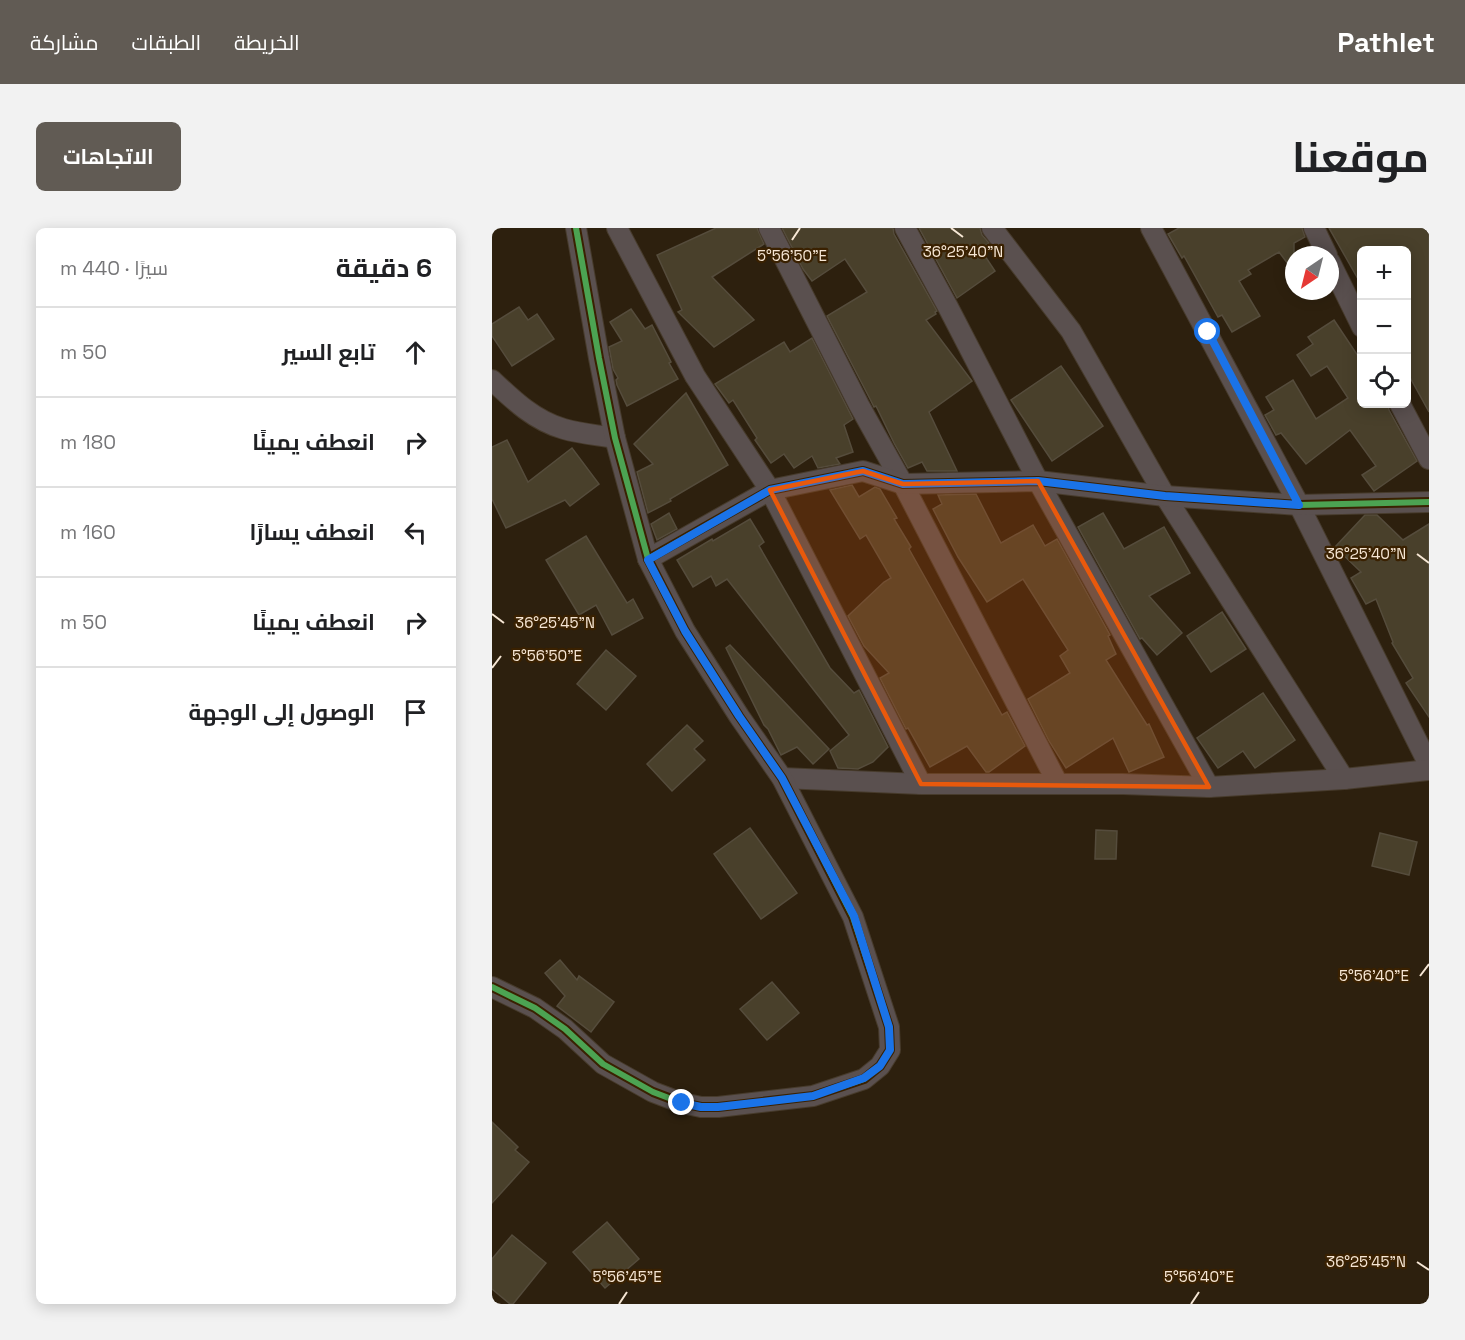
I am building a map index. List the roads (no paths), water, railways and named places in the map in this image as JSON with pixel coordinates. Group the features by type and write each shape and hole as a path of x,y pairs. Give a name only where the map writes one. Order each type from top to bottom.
{"street":[{"path":"492,987 535,1008 565,1029 603,1064 653,1092 682,1103 701,1107 813,1096 864,1078 880,1066 890,1050 889,1027 854,916 782,778 685,631 648,560 615,438 598,358 576,228"},
{"path":"617,228 695,376 770,490 921,784"},
{"path":"769,228 1058,784"},
{"path":"905,228 1038,481 1209,787"},
{"path":"992,228 1071,331 1165,496 1344,779"},
{"path":"782,778 921,784 1123,784 1209,787 1344,779 1429,768 1299,505 1151,228"},
{"path":"1314,228 1323,246"},
{"path":"1339,280 1357,317"},
{"path":"492,380 508,396 536,417 565,429 615,438"},
{"path":"1402,408 1429,459"},
{"path":"648,560 770,490 863,471 903,484 1038,481 1165,496 1299,505 1429,502"}]}
